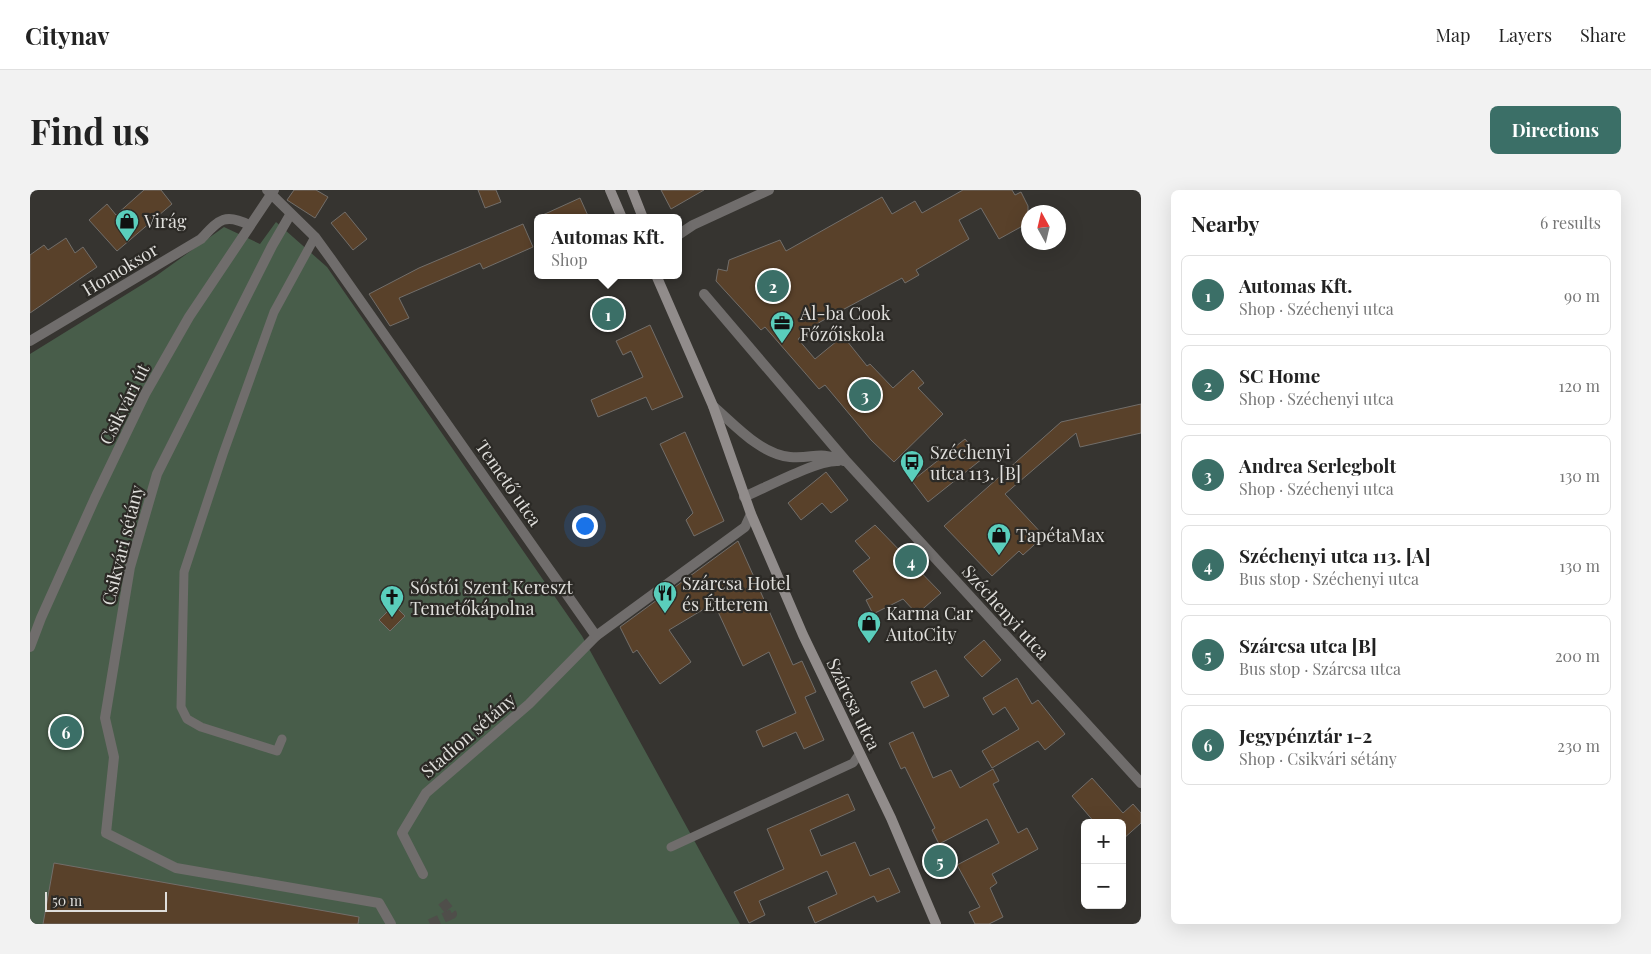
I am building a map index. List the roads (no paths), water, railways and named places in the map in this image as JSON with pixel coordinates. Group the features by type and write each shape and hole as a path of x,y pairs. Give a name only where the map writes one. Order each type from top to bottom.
{"main road":[{"path":"610,190 620,214"},
{"path":"632,190 641,214"},
{"name":"Széchenyi utca","path":"658,279 713,406 744,496"},
{"name":"Szárcsa utca","path":"744,496 803,635 860,753 936,924"}],"street":[{"path":"682,232 693,225 769,190"},
{"name":"Temető utca","path":"271,192 290,215 315,237 596,636"},
{"name":"Csikvári út","path":"30,647 91,507 145,394 188,317 271,192"},
{"name":"Csikvári sétány","path":"290,215 272,246 157,474 130,567 105,718 114,757 106,833 176,868 379,903 392,924"},
{"name":"Homoksor","path":"30,341 201,239 219,220 236,217 249,224"},
{"path":"682,227 693,225"},
{"name":"Széchenyi utca","path":"704,294 847,462 1141,783"},
{"name":"Széchenyi utca","path":"713,406 752,440 770,451 790,457 827,454 847,462"},
{"path":"744,496 829,461 847,462"},
{"path":"596,636 745,527 751,514"},
{"name":"Stadion sétány","path":"423,874 402,833 426,793 529,704 596,636"}],"lane":[{"path":"282,739 277,751 201,727 187,719 181,707 184,572 223,454 271,321 315,237"},
{"path":"671,848 853,763 860,753"}],"tunnel":[{"path":"430,924 452,914 442,901"}],"place":[{"name":"Virág","path":"127,242"},
{"name":"SC Home","path":"773,286"},
{"name":"Automas Kft.","path":"608,314"},
{"name":"Al-ba Cook Főzőiskola","path":"782,344"},
{"name":"Andrea Serlegbolt","path":"865,395"},
{"name":"Széchenyi utca 113. [B]","path":"912,483"},
{"name":"TapétaMax","path":"999,556"},
{"name":"Széchenyi utca 113. [A]","path":"911,561"},
{"name":"Szárcsa Hotel és Étterem","path":"665,614"},
{"name":"Sóstói Szent Kereszt Temetőkápolna","path":"392,618"},
{"name":"Karma Car AutoCity","path":"869,644"},
{"name":"Jegypénztár 1-2","path":"66,732"},
{"name":"Szárcsa utca [B]","path":"940,861"}]}
